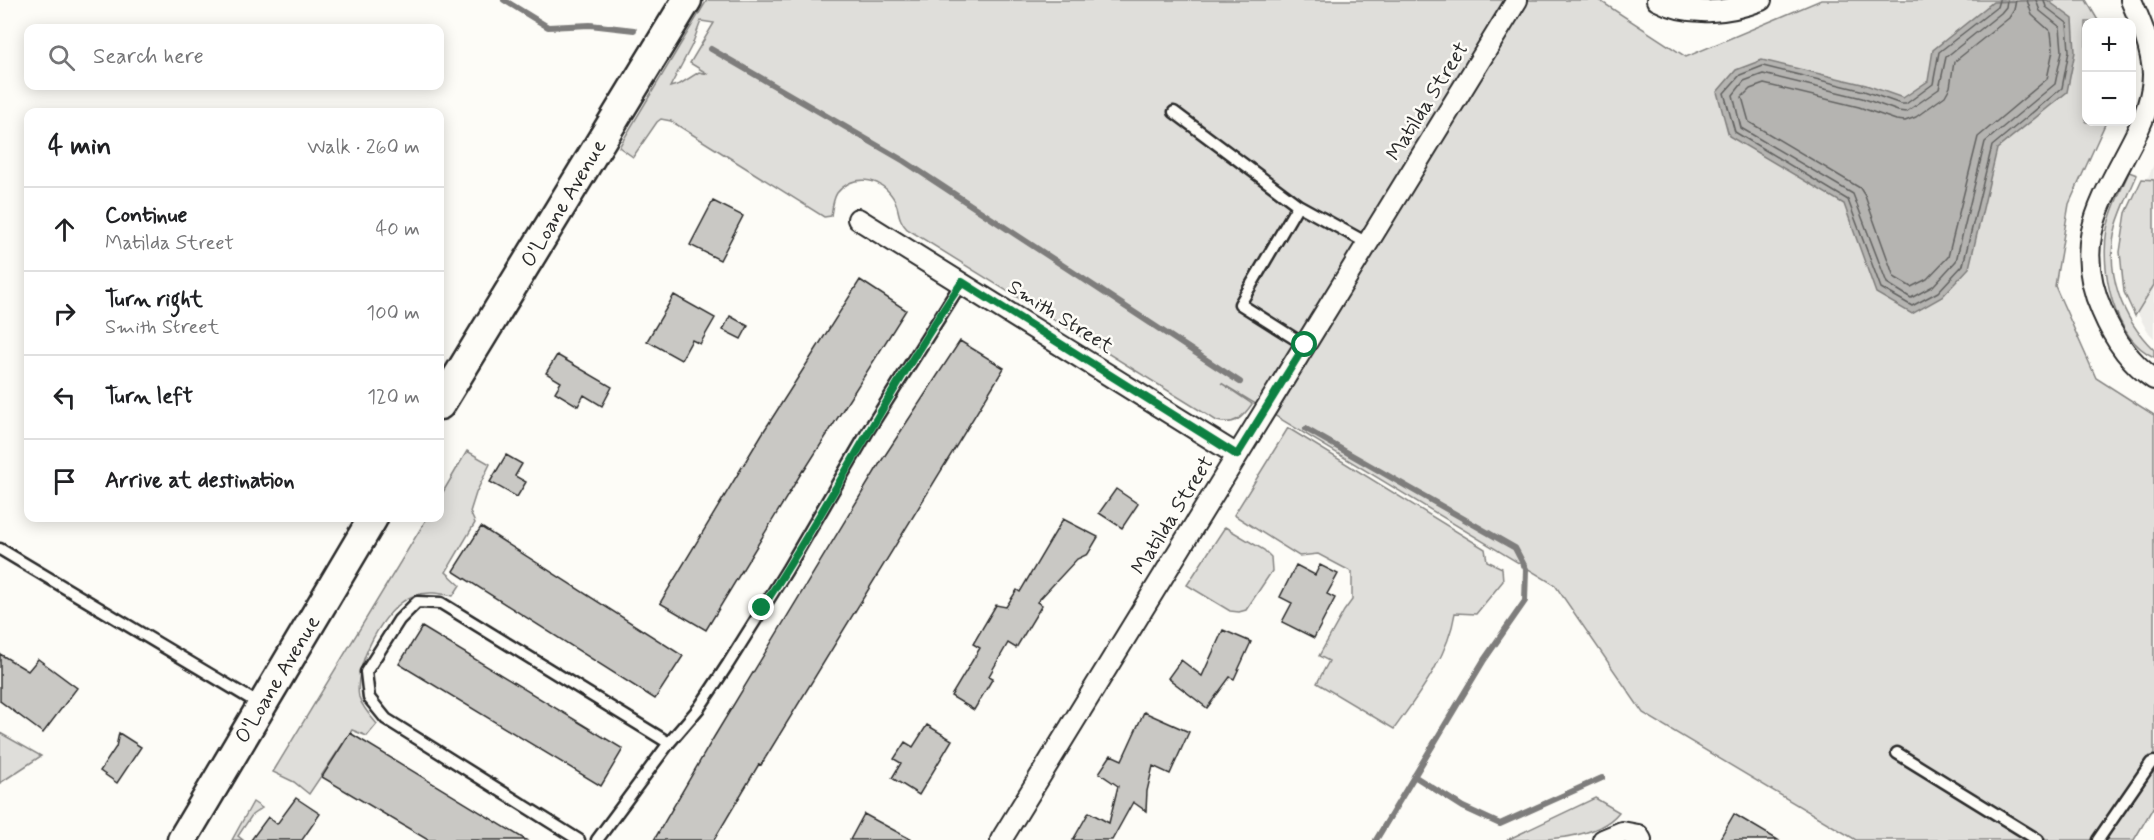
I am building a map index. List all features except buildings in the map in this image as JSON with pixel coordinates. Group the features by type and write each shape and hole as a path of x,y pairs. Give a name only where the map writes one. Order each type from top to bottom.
{"main road":[{"name":"O'Loane Avenue","path":"444,398 687,0"},
{"name":"O'Loane Avenue","path":"182,840 371,522"}],"street":[{"name":"Matilda Street","path":"1001,840 1516,0"},
{"path":"1657,0 1682,10 1719,11 1761,0"},
{"path":"2131,0 2145,32 2153,75 2144,118 2094,218 2087,257 2095,295 2110,330 2134,362 2154,379"},
{"name":"Smith Street","path":"858,219 1237,455"},
{"path":"1603,840 1622,832 1638,835 1641,840"}],"lane":[{"path":"1174,112 1298,205 1367,243"},
{"path":"1298,205 1240,304 1305,345"},
{"path":"597,840 669,743 699,708 728,664 797,554 868,431 962,282"},
{"path":"0,549 262,705"},
{"path":"579,840 386,719 369,698 366,672 399,620 417,602 441,603 669,743"},
{"path":"1897,753 2038,840"},
{"path":"2098,840 2154,762"}],"shaded area":[{"path":"707,0 1599,0 1686,57 1821,0 2086,0 2097,18 2082,18 2082,126 2104,126 2069,204 2055,286 2096,378 2154,415 2154,806 2134,840 1856,840 1643,713 1555,585 1221,383 1252,404 1234,421 1217,421 907,229 901,220 895,200 880,185 865,180 843,187 837,193 831,216 824,217 671,121 661,119 633,157 619,147","holes":["701,21 714,23 690,63 708,74 699,72 680,84 670,87 692,45"]},
{"path":"2154,164 2154,338 2147,331 2129,296 2128,223"},
{"path":"2129,172 2137,175 2116,227 2112,261 2114,278 2125,309 2133,324 2154,350 2154,357 2140,348 2128,335 2112,301 2108,283 2105,245 2107,229"},
{"path":"2142,179 2154,180 2154,285 2135,316 2124,292 2120,252 2126,213"},
{"path":"1288,428 1485,549 1487,561 1502,568 1503,581 1476,614 1455,613 1439,660 1394,729 1317,683 1329,661 1319,656 1352,600 1352,572 1318,554 1299,556 1234,515"},
{"path":"467,451 490,464 470,512 475,523 446,572 460,585 453,596 423,593 413,596 402,602 381,625 372,639 358,684 360,701 377,724 367,736 352,730 309,794 294,782 273,772 425,522 444,522 444,490"},
{"path":"1225,527 1264,550 1271,557 1272,571 1246,610 1239,612 1230,611 1187,585"},
{"path":"0,733 41,756 0,783"},
{"path":"1595,798 1619,812 1597,828 1569,837 1507,840"},
{"path":"253,802 262,808 252,815 238,836 243,840 232,840"}],"water":[{"path":"2047,0 2073,19 2075,52 2067,92 1997,149 1969,268 1942,297 1912,314 1876,293 1844,204 1729,136 1717,92 1736,70 1762,60 1866,85 1903,98 1928,81 1933,50 1993,2"}],"waterway":[{"path":"504,0 548,27 590,25 634,30"},
{"path":"711,49 904,161 1240,382"},
{"path":"1306,429 1515,548 1526,569 1525,601 1484,660 1376,840"},
{"path":"1414,776 1463,807 1500,824 1602,778"}],"route":[{"path":"762,608 812,529 868,431 962,282 1237,455 1305,345"}]}
